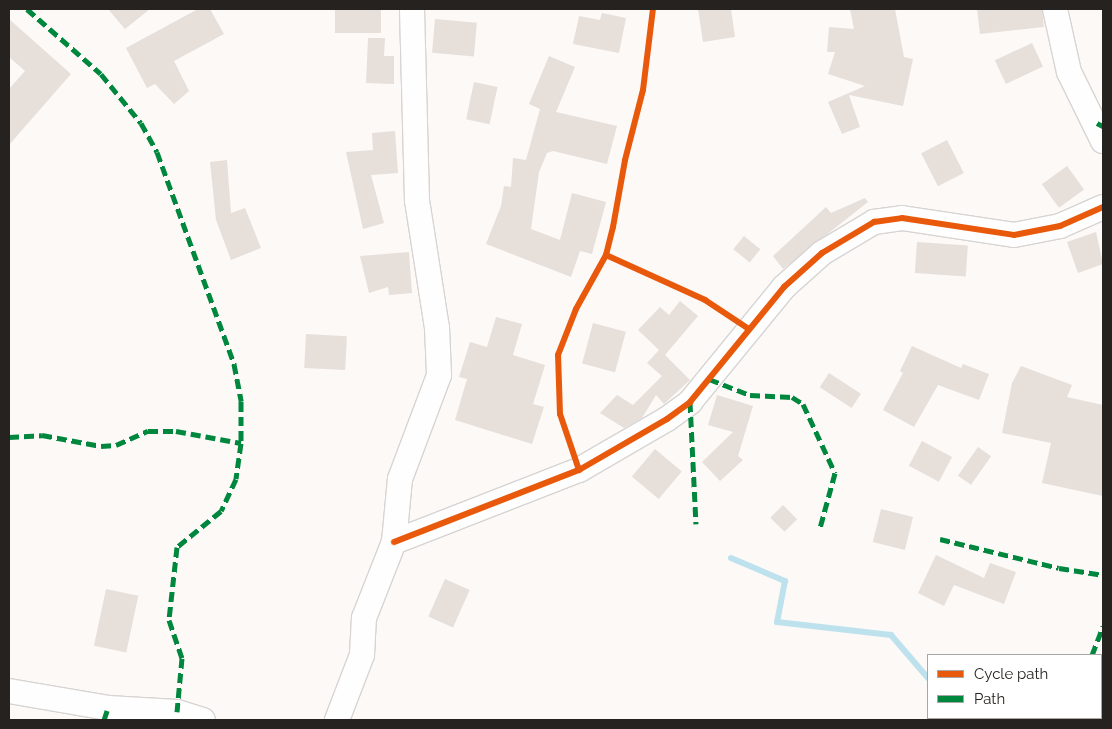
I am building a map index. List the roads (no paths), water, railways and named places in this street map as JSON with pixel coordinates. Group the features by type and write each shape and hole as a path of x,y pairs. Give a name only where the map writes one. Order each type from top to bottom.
{"street":[{"path":"337,720 362,656 364,618 394,542 400,479 431,402 439,367 417,200 412,9"},
{"path":"1056,9 1069,72 1103,141"},
{"path":"394,542 570,474 667,419 690,402 784,287 822,253 874,222 902,218 1014,235 1060,226 1103,207"},
{"path":"9,691 108,708 177,712 204,720"}],"waterway":[{"path":"731,558 785,581 777,622 891,635 927,677"}]}
